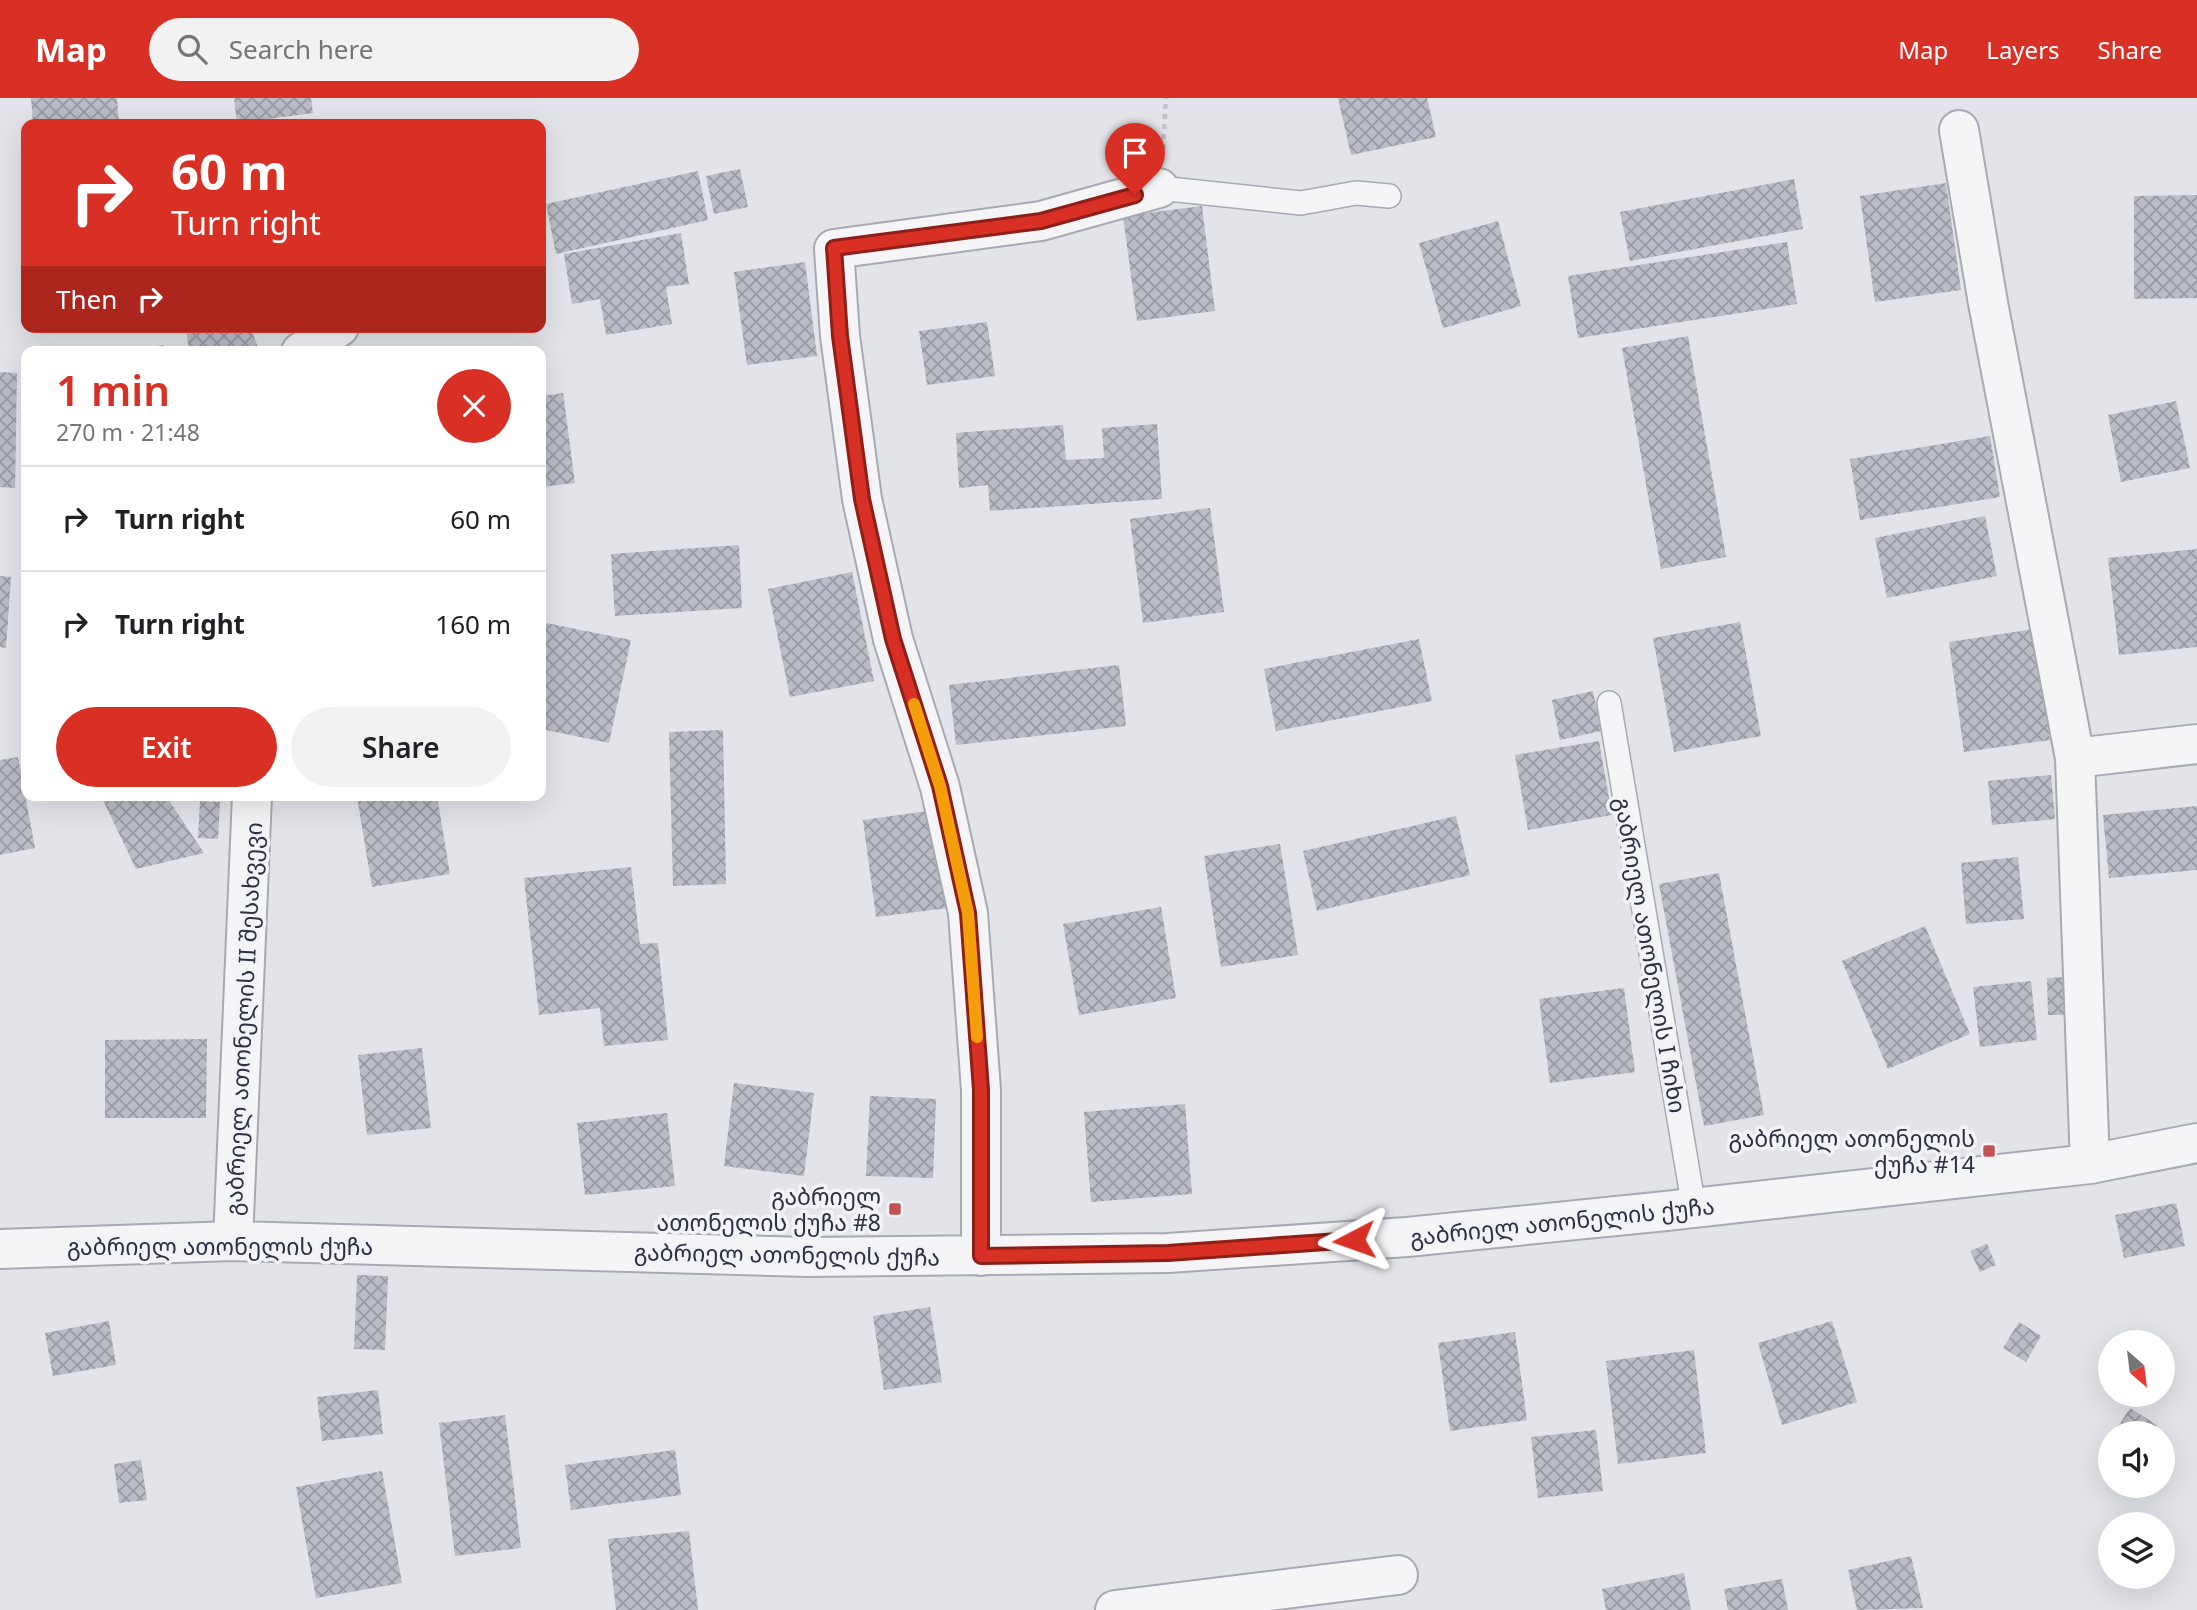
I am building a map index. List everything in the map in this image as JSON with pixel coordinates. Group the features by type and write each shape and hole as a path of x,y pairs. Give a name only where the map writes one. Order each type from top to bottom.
{"street":[{"path":"1959,130 1988,303 2075,758 2090,1164"},
{"path":"981,1256 981,1090 968,913 940,786 893,639 862,499 840,336 834,248 1041,221 1159,188"},
{"path":"310,346 330,333"},
{"path":"2075,758 2197,744"},
{"name":"გაბრიელ ათონელის II შესახვევი","path":"233,1241 252,801"},
{"name":"გაბრიელ ათონელის ქუჩა","path":"0,1249 233,1241 807,1256 1181,1252 1407,1237 1694,1208 2090,1164 2197,1143"},
{"path":"1115,1610 1398,1575"}],"lane":[{"path":"1159,188 1301,203 1356,193 1389,196"},
{"name":"გაბრიელ ათონელის I ჩიხი","path":"1609,703 1694,1208"}],"path":[{"path":"1159,188 1166,98"}],"building":[{"path":"31,98 117,98 119,119 33,119"},
{"path":"234,98 311,98 313,113 267,119 237,119"},
{"path":"1338,98 1427,98 1436,137 1351,155"},
{"path":"740,169 748,207 714,214 706,176"},
{"path":"698,171 708,220 556,254 546,204"},
{"path":"1794,179 1803,229 1630,261 1620,212"},
{"path":"1946,183 1961,290 1875,302 1860,196"},
{"path":"2197,195 2197,298 2134,299 2134,196"},
{"path":"1202,206 1215,311 1137,321 1123,216"},
{"path":"1498,221 1521,306 1443,328 1419,243"},
{"path":"681,233 689,284 666,287 672,324 606,335 600,299 572,304 564,254"},
{"path":"1787,242 1797,304 1578,338 1568,276"},
{"path":"805,262 817,356 747,365 734,272"},
{"path":"987,322 995,376 927,385 919,331"},
{"path":"187,333 252,333 258,346 188,346"},
{"path":"1688,336 1726,557 1661,569 1622,348"},
{"path":"0,372 17,373 15,488 0,487"},
{"path":"563,393 575,483 546,486 546,395"},
{"path":"2176,401 2190,468 2121,482 2108,415"},
{"path":"1157,424 1162,499 990,511 988,485 959,488 956,433 1063,425 1066,460 1104,458 1102,428"},
{"path":"1990,436 2000,497 1860,520 1850,459"},
{"path":"1210,508 1224,612 1143,623 1130,519"},
{"path":"1985,516 1997,576 1887,598 1875,538"},
{"path":"739,545 742,608 615,616 611,554"},
{"path":"2197,549 2197,647 2119,655 2108,558"},
{"path":"852,572 874,681 790,697 768,589"},
{"path":"0,576 11,577 6,648 0,647"},
{"path":"1740,622 1761,736 1674,752 1653,638"},
{"path":"546,623 631,640 609,743 546,730"},
{"path":"2034,629 2050,740 1964,752 1949,642"},
{"path":"1419,639 1432,701 1276,731 1264,669"},
{"path":"1119,665 1126,726 956,745 949,685"},
{"path":"1593,691 1601,731 1560,740 1552,700"},
{"path":"723,730 726,884 673,886 669,732"},
{"path":"1599,741 1612,815 1528,830 1515,755"},
{"path":"18,757 21,801 26,801 35,848 0,855 0,760"},
{"path":"2051,775 2055,819 1992,825 1988,781"},
{"path":"103,801 169,801 204,853 136,869"},
{"path":"200,801 220,802 218,839 198,838"},
{"path":"358,801 438,801 450,874 372,887"},
{"path":"2197,806 2197,870 2109,878 2103,815"},
{"path":"935,810 948,908 876,917 863,820"},
{"path":"1456,816 1470,875 1317,911 1303,851"},
{"path":"1280,844 1298,955 1221,967 1204,856"},
{"path":"2018,857 2024,919 1966,924 1961,863"},
{"path":"631,867 640,944 658,943 668,1040 604,1046 600,1008 539,1015 524,878"},
{"path":"1719,873 1764,1115 1704,1126 1659,884"},
{"path":"1161,907 1176,998 1079,1015 1063,924"},
{"path":"1925,926 1970,1034 1888,1069 1842,961"},
{"path":"2065,977 2067,1015 2048,1015 2047,978"},
{"path":"2031,981 2037,1040 1980,1047 1973,987"},
{"path":"1624,988 1635,1072 1550,1083 1539,999"},
{"path":"207,1039 206,1118 105,1118 105,1040"},
{"path":"422,1048 431,1128 367,1135 358,1055"},
{"path":"734,1083 814,1093 804,1176 724,1166"},
{"path":"870,1096 936,1099 933,1178 866,1176"},
{"path":"1185,1104 1192,1194 1091,1202 1084,1112"},
{"path":"667,1113 675,1186 585,1195 577,1123"},
{"path":"2176,1203 2185,1246 2124,1258 2115,1215"},
{"path":"1987,1244 1996,1265 1980,1272 1970,1251"},
{"path":"357,1275 388,1276 385,1350 354,1349"},
{"path":"930,1307 942,1382 884,1390 873,1316"},
{"path":"109,1321 116,1365 53,1376 45,1333"},
{"path":"1832,1321 1857,1402 1782,1425 1758,1343"},
{"path":"2019,1322 2041,1336 2026,1362 2003,1348"},
{"path":"1515,1332 1527,1420 1450,1431 1438,1343"},
{"path":"1694,1350 1706,1453 1618,1464 1606,1361"},
{"path":"378,1390 383,1434 322,1441 317,1397"},
{"path":"2130,1408 2151,1421 2122,1421"},
{"path":"505,1415 521,1548 455,1556 439,1423"},
{"path":"1596,1430 1603,1491 1538,1498 1531,1437"},
{"path":"675,1450 681,1495 571,1510 565,1465"},
{"path":"141,1460 147,1500 119,1503 114,1464"},
{"path":"382,1471 402,1583 316,1598 296,1487"},
{"path":"689,1531 698,1610 616,1610 608,1539"},
{"path":"1911,1556 1923,1608 1857,1610 1848,1570"},
{"path":"1684,1573 1691,1610 1606,1610 1602,1589"},
{"path":"1782,1579 1788,1610 1728,1610 1724,1589"}],"slow traffic":[{"path":"914,704 940,786 968,913 977,1037"}],"place":[{"name":"გაბრიელ ათონელის ქუჩა #14","path":"1989,1151"},
{"name":"გაბრიელ ათონელის ქუჩა #8","path":"895,1209"}],"route":[{"path":"1135,195 1041,221 834,248 840,336 862,499 893,639 940,786 968,913 981,1090 981,1256 1168,1253 1354,1240"}]}
